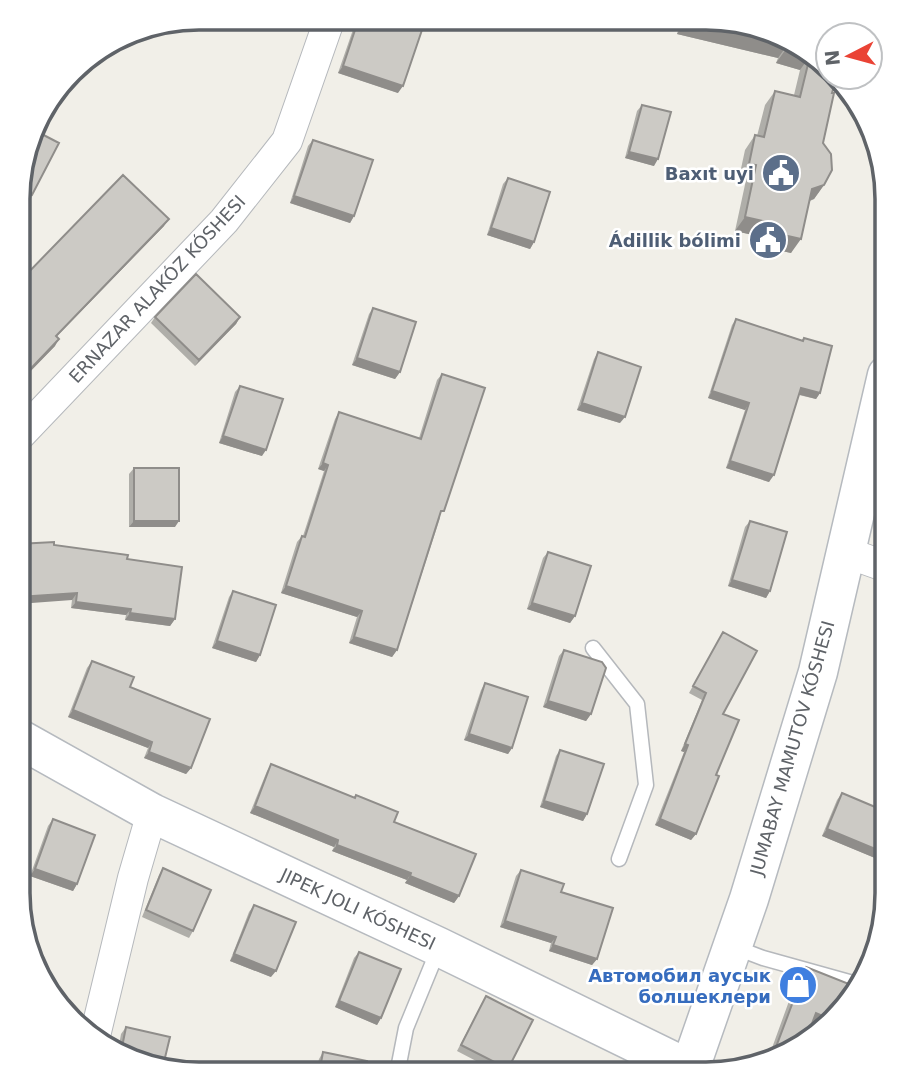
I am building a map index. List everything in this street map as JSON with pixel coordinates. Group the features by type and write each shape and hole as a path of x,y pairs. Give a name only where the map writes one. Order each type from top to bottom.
{"street":[{"name":"ERNAZAR ALAKÓZ KÓSHESI","path":"30,424 224,221 287,141 326,30"},
{"name":"JUMABAY MAMUTOV KÓSHESI","path":"696,1062 818,672 875,429"},
{"path":"845,552 875,563"},
{"path":"30,745 152,813 439,947 673,1062"},
{"path":"97,1028 133,877 152,813"}],"lane":[{"path":"593,648 637,704 646,785 619,859"},
{"path":"400,1062 407,1028 439,947"},
{"path":"733,947 850,982"}],"building":[{"path":"355,30 422,30 403,86 343,66"},
{"name":"Baxıt uyi","path":"808,64 814,69 814,91 834,93 823,143 831,154 832,170 824,185 812,189 801,239 770,232 772,223 745,217 756,165 749,164 755,135 764,137 775,91 800,97"},
{"path":"642,105 671,112 658,159 629,152"},
{"path":"43,135 59,143 32,195 31,177"},
{"path":"313,140 373,160 354,216 294,196"},
{"path":"123,175 169,219 56,336 59,339 30,369 30,271"},
{"path":"508,178 550,192 534,242 491,228"},
{"path":"196,274 240,317 199,360 155,317"},
{"path":"373,308 416,322 400,372 357,358"},
{"path":"736,319 803,341 804,338 832,346 820,393 801,388 774,475 730,461 749,403 712,391"},
{"path":"598,352 641,367 625,417 582,403"},
{"path":"442,374 485,388 444,511 441,511 397,650 354,637 362,611 286,586 328,465 323,463 339,412 421,439"},
{"path":"240,386 283,399 266,450 223,436"},
{"path":"134,468 179,468 179,521 134,521"},
{"path":"750,521 787,532 770,591 732,580"},
{"path":"54,542 54,545 128,555 127,559 182,567 175,619 130,613 131,609 76,602 77,593 30,596 30,543"},
{"path":"548,552 591,566 575,616 532,603"},
{"path":"233,591 276,605 260,655 217,641"},
{"path":"723,632 757,651 723,714 739,720 716,775 719,776 696,834 660,819 688,745 685,744 706,693 693,686"},
{"path":"564,650 602,662 606,668 591,714 548,701"},
{"path":"92,661 134,677 130,687 210,719 191,768 149,752 152,742 73,710"},
{"path":"485,683 528,697 512,748 469,734"},
{"path":"560,750 604,764 587,814 544,801"},
{"path":"271,764 355,798 356,795 398,812 394,822 476,854 459,896 410,876 411,873 337,845 338,840 255,806"},
{"path":"842,793 875,807 875,849 827,829"},
{"path":"53,819 95,835 77,884 35,869"},
{"path":"163,868 211,890 193,931 146,910"},
{"path":"521,870 564,884 561,892 613,908 597,959 553,945 556,937 505,921"},
{"path":"254,905 296,922 276,971 234,954"},
{"path":"359,952 401,969 381,1018 339,1001"},
{"path":"806,967 849,984 822,1016 816,1013 811,1025 776,1047"},
{"path":"486,996 533,1020 512,1062 494,1062 461,1045"},
{"path":"126,1027 170,1037 165,1059 123,1044"},
{"path":"323,1052 367,1061 367,1062 321,1062"}],"place":[{"name":"Baxıt uyi","path":"781,173"},
{"name":"Ádillik bólimi","path":"768,240"},
{"name":"Автомобил аусык болшеклери","path":"798,985"}]}
